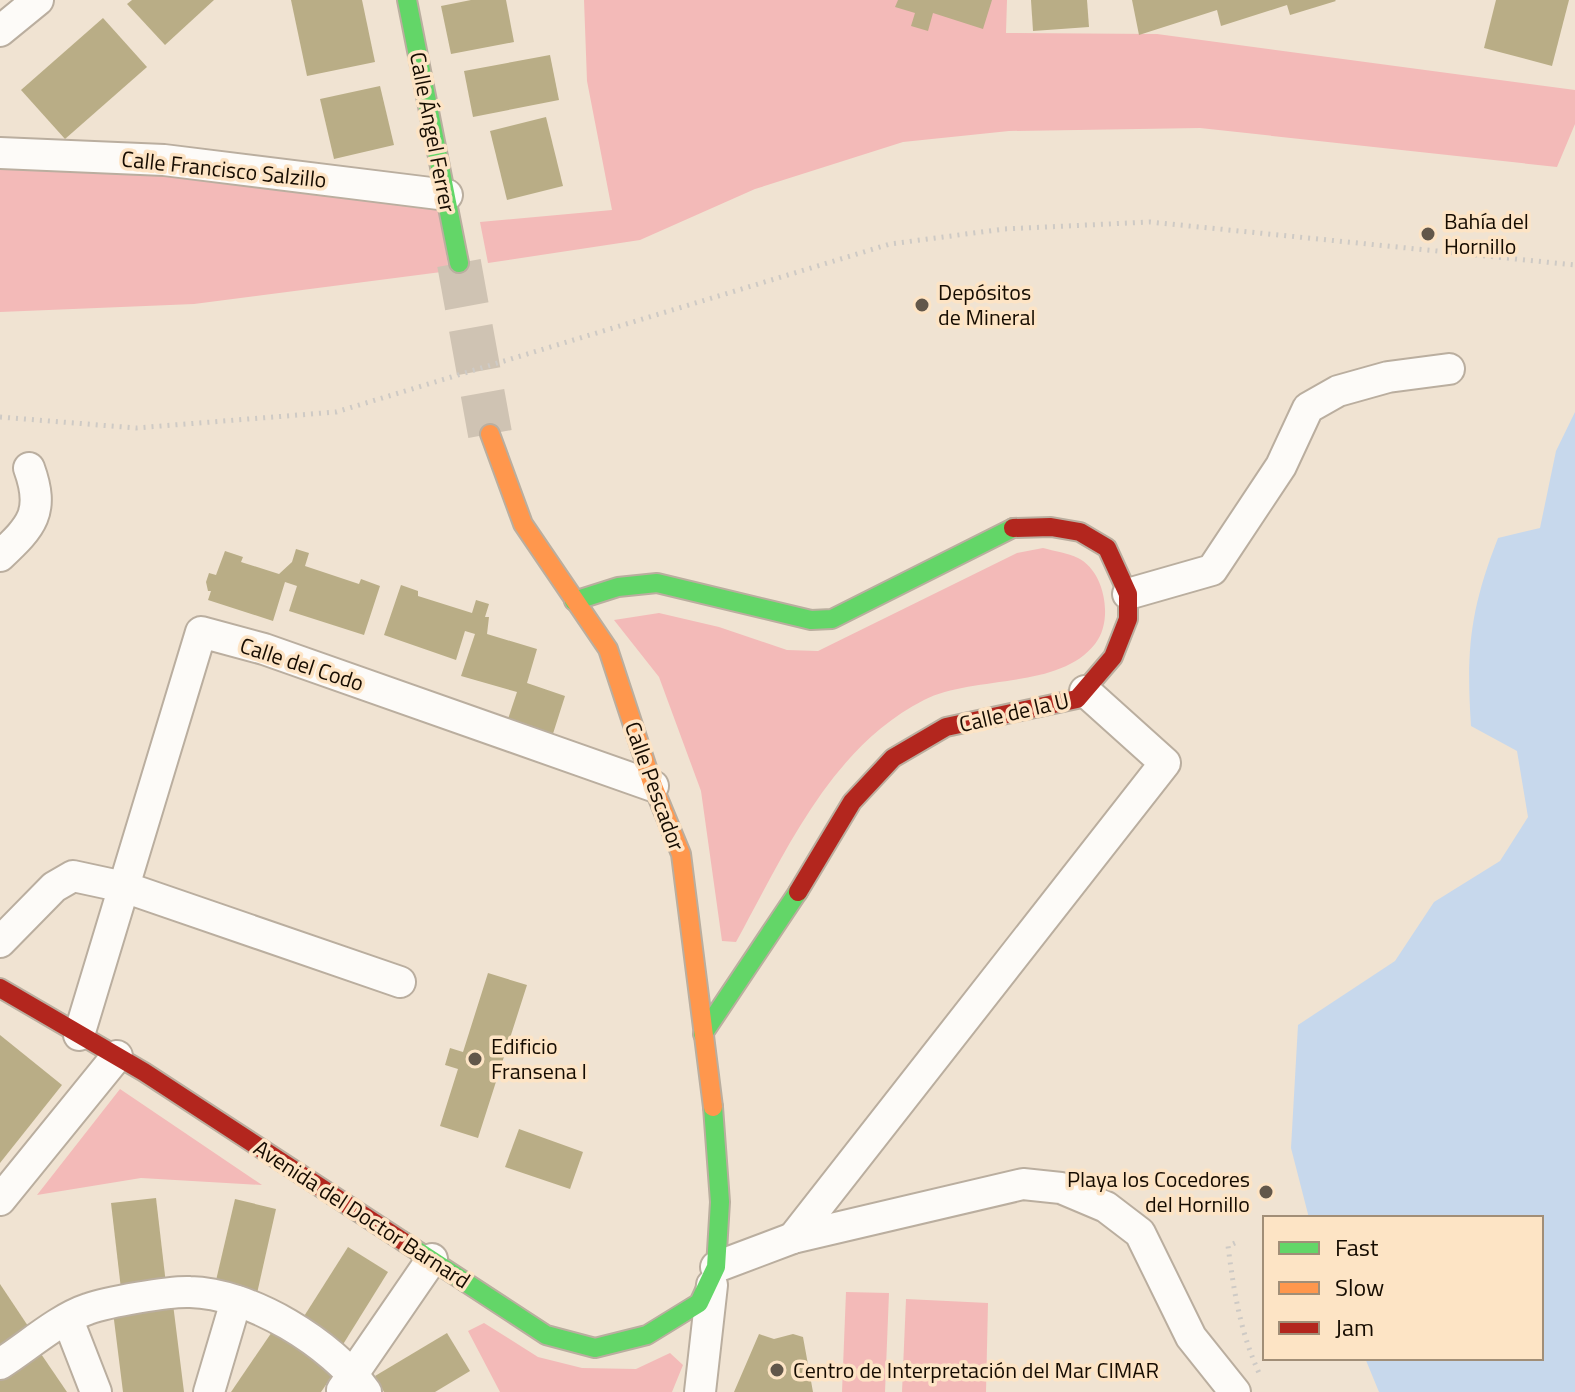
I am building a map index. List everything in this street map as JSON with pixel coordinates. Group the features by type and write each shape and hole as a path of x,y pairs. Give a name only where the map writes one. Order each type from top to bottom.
{"street":[{"path":"0,31 38,0"},
{"name":"Calle Ángel Ferrer","path":"407,0 459,263"},
{"name":"Calle Francisco Salzillo","path":"0,153 164,160 447,195"},
{"path":"574,601 618,587 657,583 811,620 832,619 1011,528 1051,527 1080,532 1107,548 1128,594 1212,570 1281,466 1308,408 1338,391 1388,377 1449,369"},
{"name":"Calle Pescador","path":"490,434 523,524 608,649 653,786 681,854 716,1130 720,1202 714,1275"},
{"path":"0,556 25,533 36,511 38,492 29,468"},
{"name":"Calle de la U","path":"703,1034 792,902 852,802 893,758 946,727 1077,699 1113,657 1128,619 1128,594"},
{"name":"Calle del Codo","path":"79,1035 201,632 264,649 653,786"},
{"path":"793,1238 1165,763 1085,691"},
{"path":"0,942 54,887 73,876 124,887 400,982"},
{"name":"Avenida del Doctor Barnard","path":"0,988 117,1056 546,1335 595,1348 647,1335 699,1303 714,1275"},
{"path":"0,1200 117,1056"},
{"path":"700,1392 714,1275 793,1238 1023,1184 1061,1188 1106,1207 1140,1233 1191,1337 1248,1385"},
{"path":"0,1364 87,1309 190,1292 236,1301 271,1315 353,1386 432,1259"},
{"path":"209,1392 236,1301"},
{"path":"68,1320 96,1392"}],"path":[{"path":"0,417 136,428 336,412 890,244 1004,229 1150,222 1575,265"},
{"path":"1235,1243 1228,1246 1235,1301 1247,1349 1248,1385"}],"shaded area":[{"path":"584,0 1007,0 1006,33 1157,34 1575,90 1575,124 1557,167 1200,128 1009,131 903,142 755,189 640,240 488,263 480,222 612,210 587,81"},
{"path":"0,169 189,173 439,210 449,271 194,304 0,312"},
{"path":"1043,548 1078,558 1095,574 1104,597 1105,610 1101,634 1095,644 1079,659 1060,669 944,692 924,700 891,721 836,774 813,806 736,942 722,941 701,791 659,677 614,620 659,613 719,627 787,650 818,651 1017,553"},
{"path":"120,1089 262,1185 141,1178 37,1195"},
{"path":"846,1292 889,1293 885,1392 842,1392"},
{"path":"906,1299 988,1303 986,1392 902,1392"},
{"path":"484,1323 538,1357 582,1368 636,1369 670,1353 683,1365 672,1392 500,1392 468,1331"}],"water":[{"path":"1575,412 1575,1392 1379,1392 1366,1360 1543,1360 1543,1216 1308,1216 1291,1148 1298,1025 1395,961 1434,902 1500,861 1528,817 1517,751 1471,726 1470,652 1481,587 1498,538 1540,528 1556,451"}],"building":[{"path":"132,0 214,0 165,45 127,4"},
{"path":"291,0 362,0 375,62 307,76"},
{"path":"471,0 506,0 514,42 451,54 441,6"},
{"path":"898,0 992,0 983,29 933,13 928,31 911,26 915,13 895,7"},
{"path":"1031,0 1087,0 1089,27 1033,31"},
{"path":"1132,0 1336,1 1290,15 1287,5 1221,26 1217,10 1139,35"},
{"path":"1496,0 1569,0 1552,66 1484,48"},
{"path":"103,18 147,67 65,139 21,90"},
{"path":"550,55 559,100 473,117 464,71"},
{"path":"380,86 394,145 334,159 320,99"},
{"path":"546,117 563,186 507,200 490,131"},
{"path":"296,549 309,553 305,566 359,584 361,579 380,586 364,635 289,611 297,586 285,582 273,621 208,600 211,591 208,591 206,582 209,573 216,575 225,551 243,557 241,562 279,574 292,562"},
{"path":"401,585 418,591 418,596 472,613 476,600 489,604 485,617 489,617 487,634 537,649 527,683 565,696 551,740 506,725 517,692 461,676 475,634 465,631 456,660 384,635"},
{"name":"Edificio Fransena I","path":"488,973 527,985 478,1138 440,1126 458,1069 445,1065 450,1048 463,1052"},
{"path":"0,1035 62,1085 0,1163"},
{"path":"519,1129 583,1152 570,1189 505,1167"},
{"path":"156,1198 166,1284 121,1289 111,1203"},
{"path":"235,1199 276,1209 256,1298 214,1289"},
{"path":"348,1247 388,1272 342,1346 301,1321"},
{"path":"0,1284 34,1335 0,1356"},
{"path":"173,1304 184,1392 123,1392 113,1312"},
{"path":"276,1326 334,1373 321,1392 231,1392"},
{"path":"447,1333 470,1371 435,1392 384,1392 375,1376"},
{"name":"Centro de Interpretación del Mar CIMAR","path":"759,1334 774,1339 793,1334 803,1337 813,1392 734,1392"},
{"path":"37,1348 67,1392 0,1392 0,1371"}],"tunnel":[{"path":"459,263 490,434"}],"traffic: fast":[{"path":"407,0 459,263"},
{"path":"574,601 618,587 657,583 811,620 832,619 1013,528"},
{"path":"703,1034 798,892"},
{"path":"404,1242 546,1335 595,1348 647,1335 699,1303 716,1267 720,1202 713,1107"}],"traffic: slow":[{"path":"490,434 523,524 608,649 653,786 681,854 713,1107"}],"traffic: jam":[{"path":"798,892 852,802 893,758 946,727 1077,699 1113,657 1128,619 1128,594 1107,548 1080,532 1051,527 1013,528"},
{"path":"0,988 144,1072 404,1242"}],"place":[{"name":"Bahía del Hornillo","path":"1428,234"},
{"name":"Depósitos de Mineral","path":"922,305"},
{"name":"Edificio Fransena I","path":"475,1059"},
{"name":"Playa los Cocedores del Hornillo","path":"1266,1192"},
{"name":"Centro de Interpretación del Mar CIMAR","path":"777,1370"}]}
